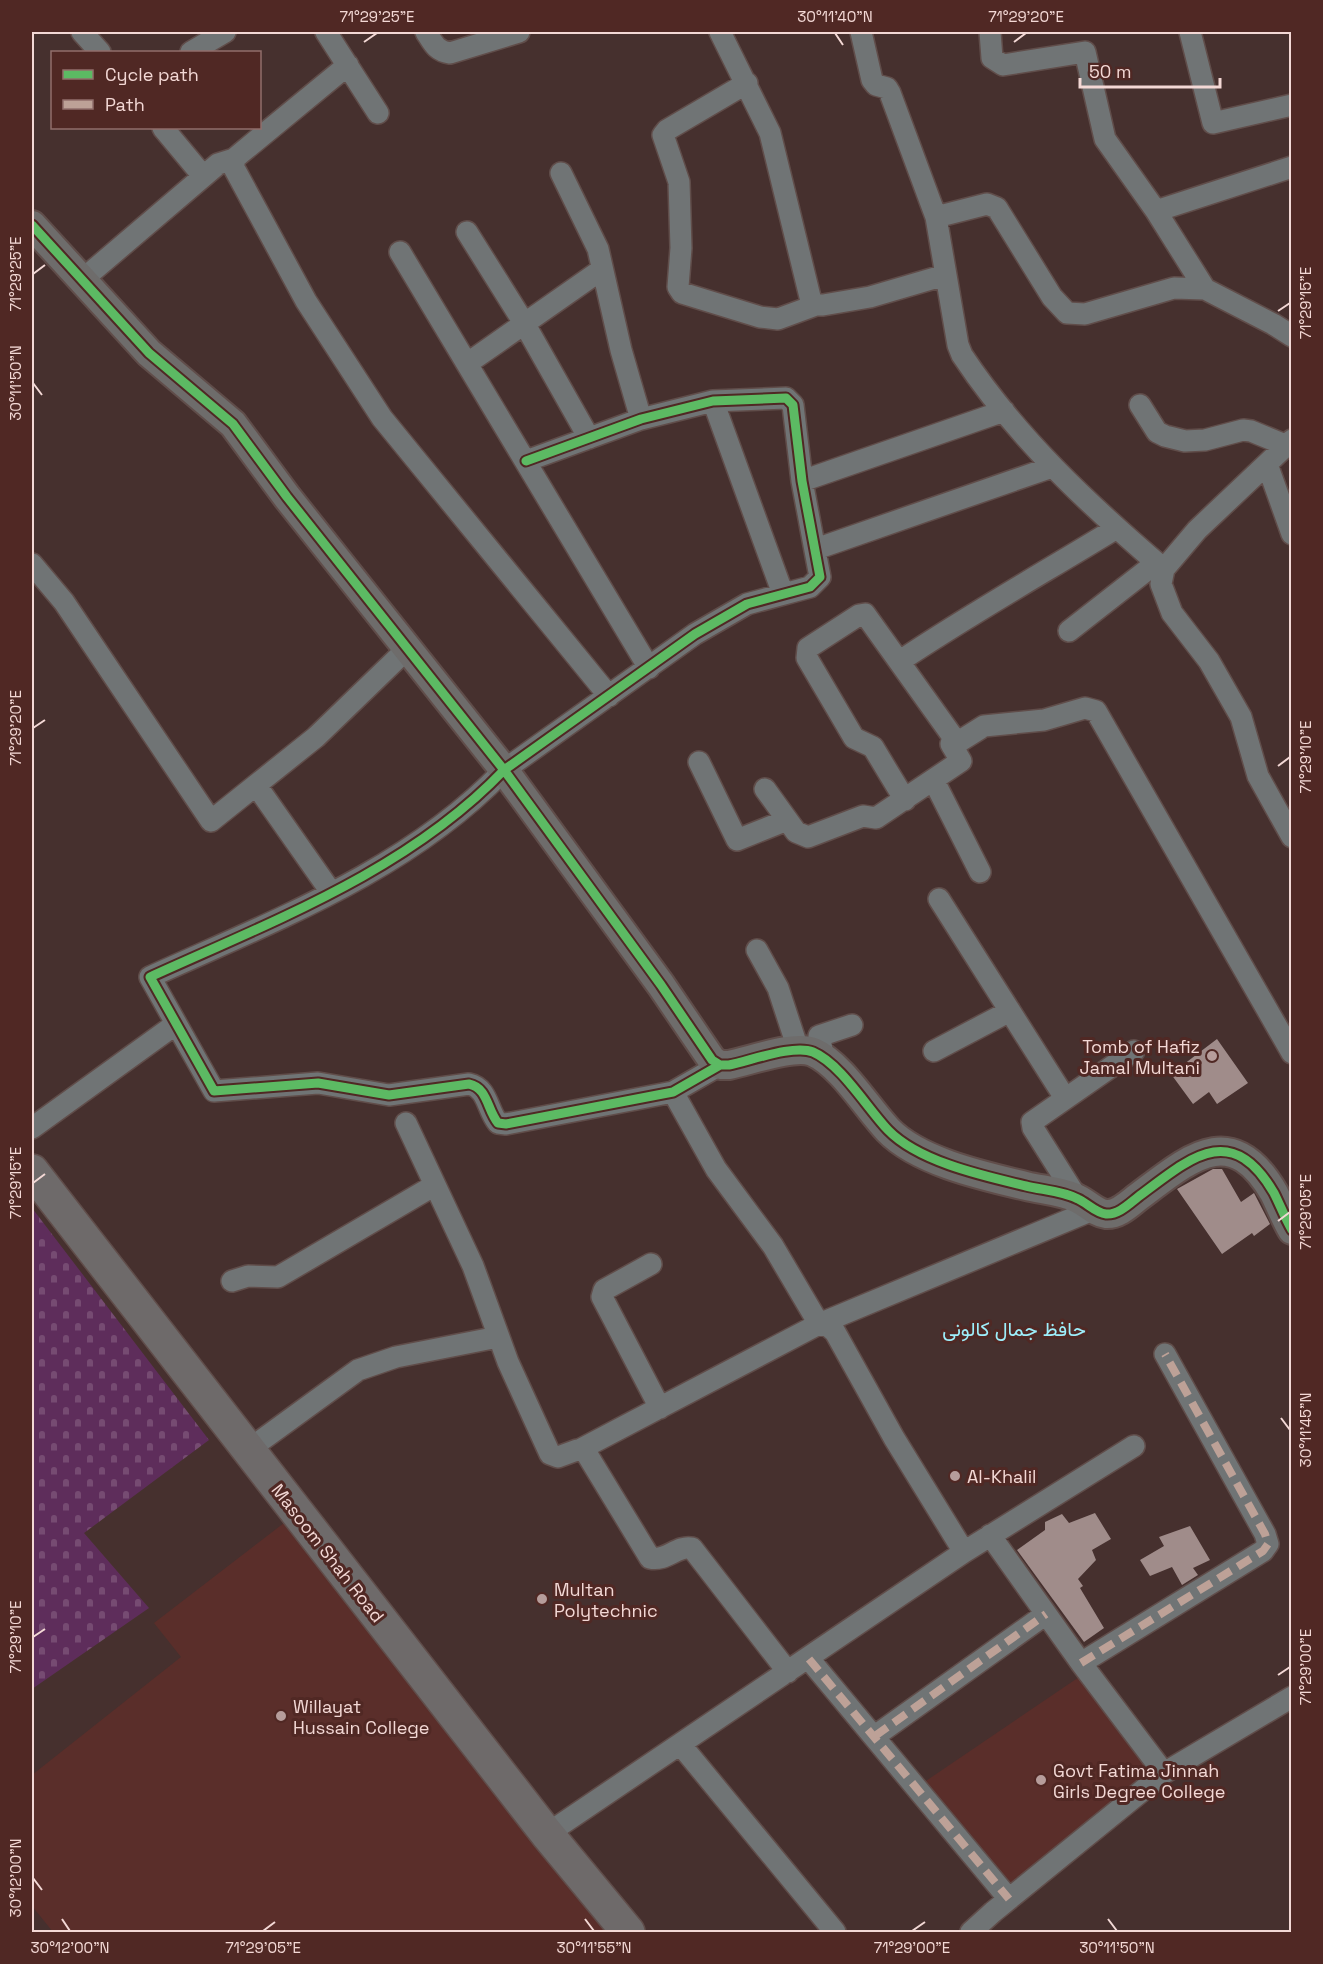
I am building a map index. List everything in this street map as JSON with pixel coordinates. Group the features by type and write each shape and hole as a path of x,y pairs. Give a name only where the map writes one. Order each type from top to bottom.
{"main road":[{"name":"Masoom Shah Road","path":"32,1171 547,1834 628,1932"}],"street":[{"path":"82,32 99,51"},
{"path":"193,51 225,32"},
{"path":"326,32 378,113"},
{"path":"426,32 435,47 441,52 450,53 519,32"},
{"path":"720,32 770,133 808,293 816,305"},
{"path":"861,32 872,80 876,85 884,85 890,93 936,217 945,275 962,356 1004,411 1052,467 1115,530 1160,566 1161,585 1172,613 1209,661 1241,717 1258,776 1292,837"},
{"path":"990,32 992,58 1003,65 1084,42 1102,133 1156,211 1205,289"},
{"path":"1190,32 1213,123 1292,105"},
{"path":"82,280 203,176 222,162 234,159 348,65"},
{"path":"747,83 667,130 663,135 680,182 681,248 678,287 682,293 760,317 778,319 816,305 870,297 945,275"},
{"path":"164,129 203,176"},
{"path":"234,159 234,168 306,302 382,418 609,696"},
{"path":"1156,211 1292,167"},
{"path":"561,173 598,249 601,270 640,419"},
{"path":"936,217 987,204 997,208 1052,297 1067,313 1085,314 1174,288 1205,289 1292,336"},
{"path":"32,225 149,352 233,424 287,497 504,770 661,985 702,1049 720,1065"},
{"path":"467,232 524,323 589,438"},
{"path":"400,252 649,668"},
{"path":"468,363 601,270"},
{"path":"526,461 640,419 713,401 786,398 790,400 820,577 817,582 747,604 695,634 504,770 477,798 433,834 331,892 150,977 213,1091 318,1083 389,1095 469,1084 477,1086 484,1093 492,1115 498,1123 506,1124 673,1092 720,1065 811,1054"},
{"path":"713,401 783,594"},
{"path":"1069,632 1160,566 1288,443 1251,430 1205,440 1185,441 1165,436 1157,432 1140,405"},
{"path":"802,481 1004,411"},
{"path":"1267,464 1292,534"},
{"path":"816,549 1052,467"},
{"path":"900,661 971,613 1024,585 1115,530"},
{"path":"32,564 64,602 211,821 316,737 407,649"},
{"path":"765,789 796,832 808,837 863,816 876,818 905,800 934,781 961,761 952,746 953,737 865,614 859,615 808,648 807,653 854,738 873,747 905,800"},
{"path":"952,746 984,726 1044,720 1085,708 1096,711 1292,1053"},
{"path":"699,762 737,840 787,820"},
{"path":"934,781 980,872"},
{"path":"256,785 331,892"},
{"path":"939,898 1065,1098"},
{"path":"757,950 811,1054 890,1133 919,1151 964,1171 1086,1204 1106,1214 1118,1212 1194,1159 1215,1150 1231,1151 1246,1159 1262,1176 1274,1193 1292,1230"},
{"path":"934,1052 1010,1011"},
{"path":"32,1128 176,1024"},
{"path":"811,1054 819,1036 852,1025"},
{"path":"1086,1204 1033,1128 1032,1122 1037,1116 1134,1052"},
{"path":"673,1092 716,1169 773,1245 819,1324 828,1326 835,1332 894,1438 964,1552"},
{"path":"406,1123 473,1266 498,1337 550,1454 558,1457 581,1449 819,1324 1086,1204"},
{"path":"232,1281 248,1276 278,1277 435,1185"},
{"path":"651,1264 604,1290 602,1297 660,1408"},
{"path":"249,1450 358,1370 396,1358 498,1337"},
{"path":"1081,1663 1219,1580 1263,1551 1268,1544 1265,1534 1165,1354"},
{"path":"547,1834 809,1659 964,1552 1134,1446"},
{"path":"581,1449 588,1456 650,1558 661,1558 682,1548 692,1548 788,1672"},
{"path":"990,1535 1081,1663 1164,1773"},
{"path":"875,1736 1046,1614"},
{"path":"809,1659 1009,1899"},
{"path":"971,1932 1164,1773 1292,1697"},
{"path":"680,1744 835,1932"}],"shaded area":[{"name":"Willayat Hussain College","path":"297,1513 625,1932 53,1932 32,1906 32,1775 181,1657 154,1623"},
{"name":"Govt Fatima Jinnah Girls Degree College","path":"1088,1671 1164,1773 1009,1899 917,1787"}],"green space":[{"path":"32,1208 209,1440 84,1533 149,1608 32,1689"}],"building":[{"name":"Tomb of Hafiz Jamal Multani","path":"1217,1039 1248,1083 1217,1104 1209,1092 1193,1104 1171,1074"},
{"path":"1213,1169 1222,1169 1241,1202 1254,1193 1270,1224 1254,1236 1252,1233 1222,1254 1177,1189"},
{"path":"1095,1513 1111,1539 1092,1550 1096,1560 1078,1579 1083,1586 1080,1588 1104,1628 1084,1642 1017,1550 1045,1530 1045,1522 1062,1514 1069,1523"},
{"path":"1190,1526 1210,1560 1193,1568 1198,1575 1182,1585 1172,1567 1150,1576 1140,1560 1164,1546 1159,1537"}],"marked path":[{"path":"1081,1663 1263,1551 1268,1544 1265,1534 1165,1354"},
{"path":"875,1736 1046,1614"},
{"path":"809,1659 1009,1899"}],"cycle path":[{"path":"32,225 149,353 233,424 287,497 504,770 661,985 712,1060 720,1065 729,1065 795,1050 813,1052 834,1066 888,1130 917,1151 972,1172 1066,1194 1106,1214 1115,1213 1123,1208 1192,1160 1209,1153 1226,1152 1242,1157 1258,1170 1274,1193 1292,1230"},
{"path":"526,461 641,419 713,401 786,398 793,405 802,481 820,577 810,587 747,604 695,634 504,770 467,805 426,837 383,865 291,913 150,977 214,1091 318,1083 389,1095 469,1084 475,1086 484,1095 498,1123 506,1124 673,1092 720,1065"}],"place":[{"name":"Tomb of Hafiz Jamal Multani","path":"1212,1056"},
{"name":"Al-Khalil","path":"955,1476"},
{"name":"Multan Polytechnic","path":"542,1599"},
{"name":"Willayat Hussain College","path":"281,1716"},
{"name":"Govt Fatima Jinnah Girls Degree College","path":"1041,1780"}],"district":[{"name":"حافظ جمال کالونی","path":"1014,1329"}]}
